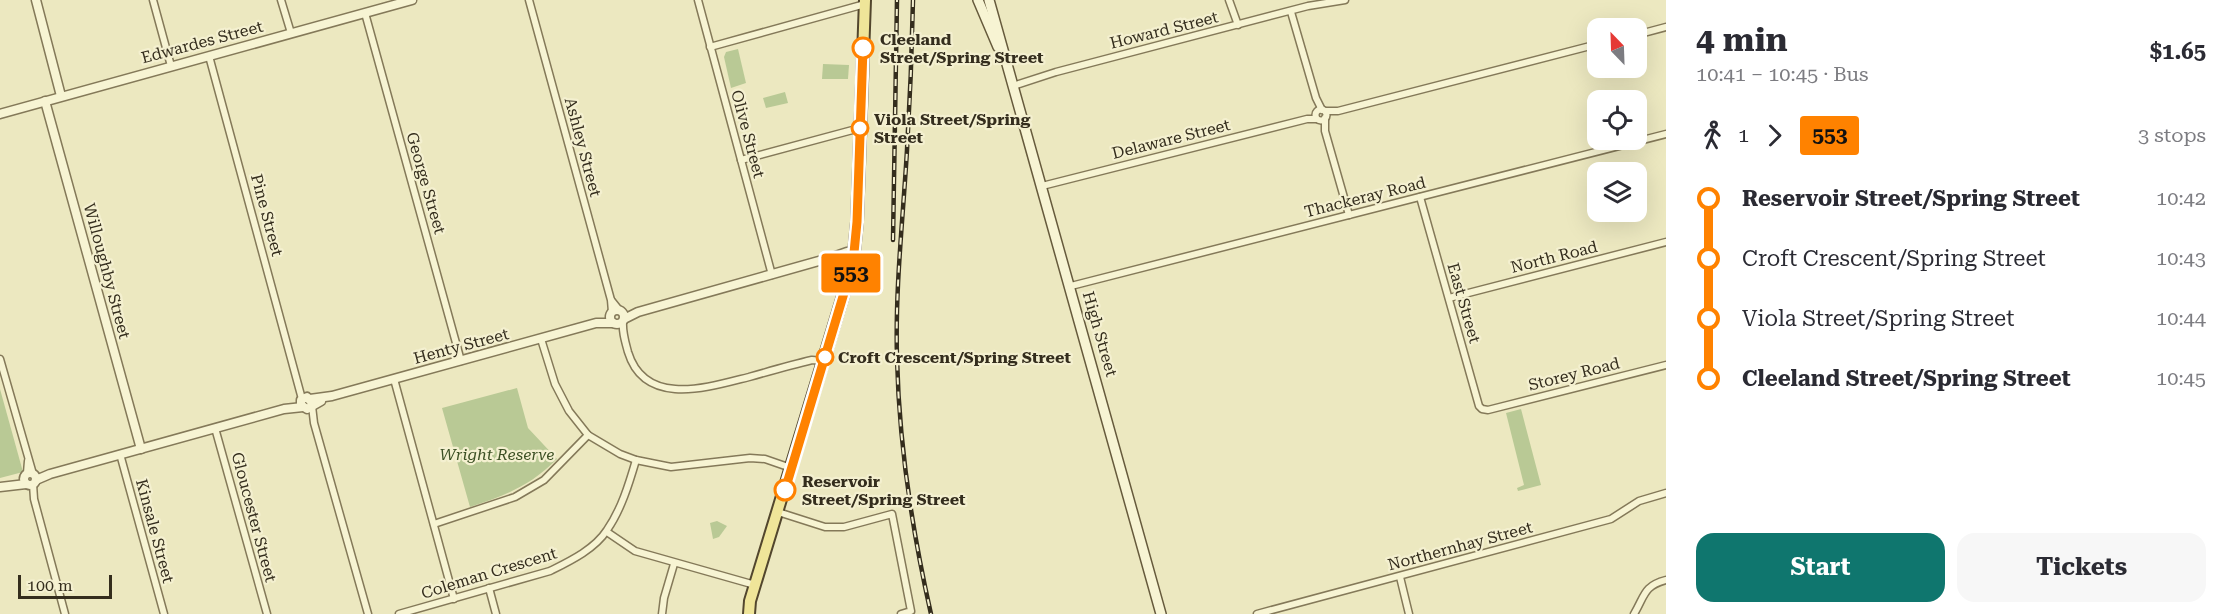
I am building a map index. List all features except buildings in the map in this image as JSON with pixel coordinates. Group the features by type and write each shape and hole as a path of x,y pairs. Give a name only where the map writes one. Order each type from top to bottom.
{"main road":[{"name":"High Street","path":"978,0 988,14 1006,62 1071,286 1161,614"},
{"name":"High Street","path":"988,14 989,0"},
{"path":"749,614 750,601 854,256 865,2"}],"street":[{"path":"36,0 61,96"},
{"path":"153,0 171,66"},
{"path":"281,0 291,33"},
{"name":"Edwardes Street","path":"0,114 411,0"},
{"name":"Ashley Street","path":"529,0 611,300 633,365 652,383 671,389 698,390 812,360 824,361"},
{"name":"Olive Street","path":"698,0 772,274"},
{"path":"1229,0 1236,26"},
{"name":"Howard Street","path":"1012,84 1030,77 1299,9 1316,9 1328,2 1345,0"},
{"path":"710,47 865,2"},
{"path":"1291,12 1349,215"},
{"name":"George Street","path":"364,13 461,361"},
{"path":"1647,31 1666,27"},
{"name":"Delaware Street","path":"1042,186 1587,47"},
{"name":"Pine Street","path":"209,56 298,382 314,423 368,614"},
{"name":"Willoughby Street","path":"45,101 141,449"},
{"path":"741,160 860,128"},
{"name":"Thackeray Road","path":"1071,286 1666,134"},
{"name":"East Street","path":"1420,197 1479,406 1488,410"},
{"name":"North Road","path":"1449,298 1666,242"},
{"path":"617,317 834,258 854,256"},
{"name":"Henty Street","path":"4,486 617,317"},
{"path":"541,339 555,384 569,411 588,435 615,452 636,460 681,467 750,458 765,459 791,468"},
{"path":"0,359 28,460 34,499 66,614"},
{"name":"Storey Road","path":"1488,410 1666,365"},
{"path":"394,379 454,599"},
{"name":"Gloucester Street","path":"215,428 267,614"},
{"path":"434,524 515,498 544,480 588,435"},
{"name":"Kinsale Street","path":"120,454 164,614"},
{"name":"Coleman Crescent","path":"399,614 550,571 573,560 607,532 628,485 636,460"},
{"name":"Northernhay Street","path":"1257,614 1611,519 1639,501 1666,493"},
{"path":"778,512 825,527 844,527 892,514 911,611 901,614"},
{"path":"607,532 635,551 674,564 755,585"},
{"path":"663,614 664,598 674,564"},
{"path":"1400,577 1409,614"},
{"path":"1634,614 1650,586 1666,580"},
{"path":"489,588 496,614"}],"green space":[{"path":"738,49 746,83 731,88 724,57 726,52"},
{"path":"823,64 849,65 848,79 822,79"},
{"path":"785,92 788,103 766,108 763,98"},
{"name":"Wright Reserve","path":"517,388 528,428 557,459 517,489 470,507 442,408"},
{"path":"0,389 23,472 0,478"},
{"path":"1521,409 1541,485 1518,491 1517,488 1524,485 1506,413"},
{"path":"717,521 727,526 719,537 713,539 710,523"}],"railway":[{"path":"893,240 897,0"},
{"path":"913,0 908,131 898,280 897,358 900,423 908,487 931,614"}],"bus line":[{"name":"553","path":"785,490 852,271 857,222 863,48"}],"place":[{"name":"Cleeland Street/Spring Street","path":"863,48"},
{"name":"Viola Street/Spring Street","path":"860,128"},
{"name":"Croft Crescent/Spring Street","path":"825,357"},
{"name":"Reservoir Street/Spring Street","path":"785,490"}]}
